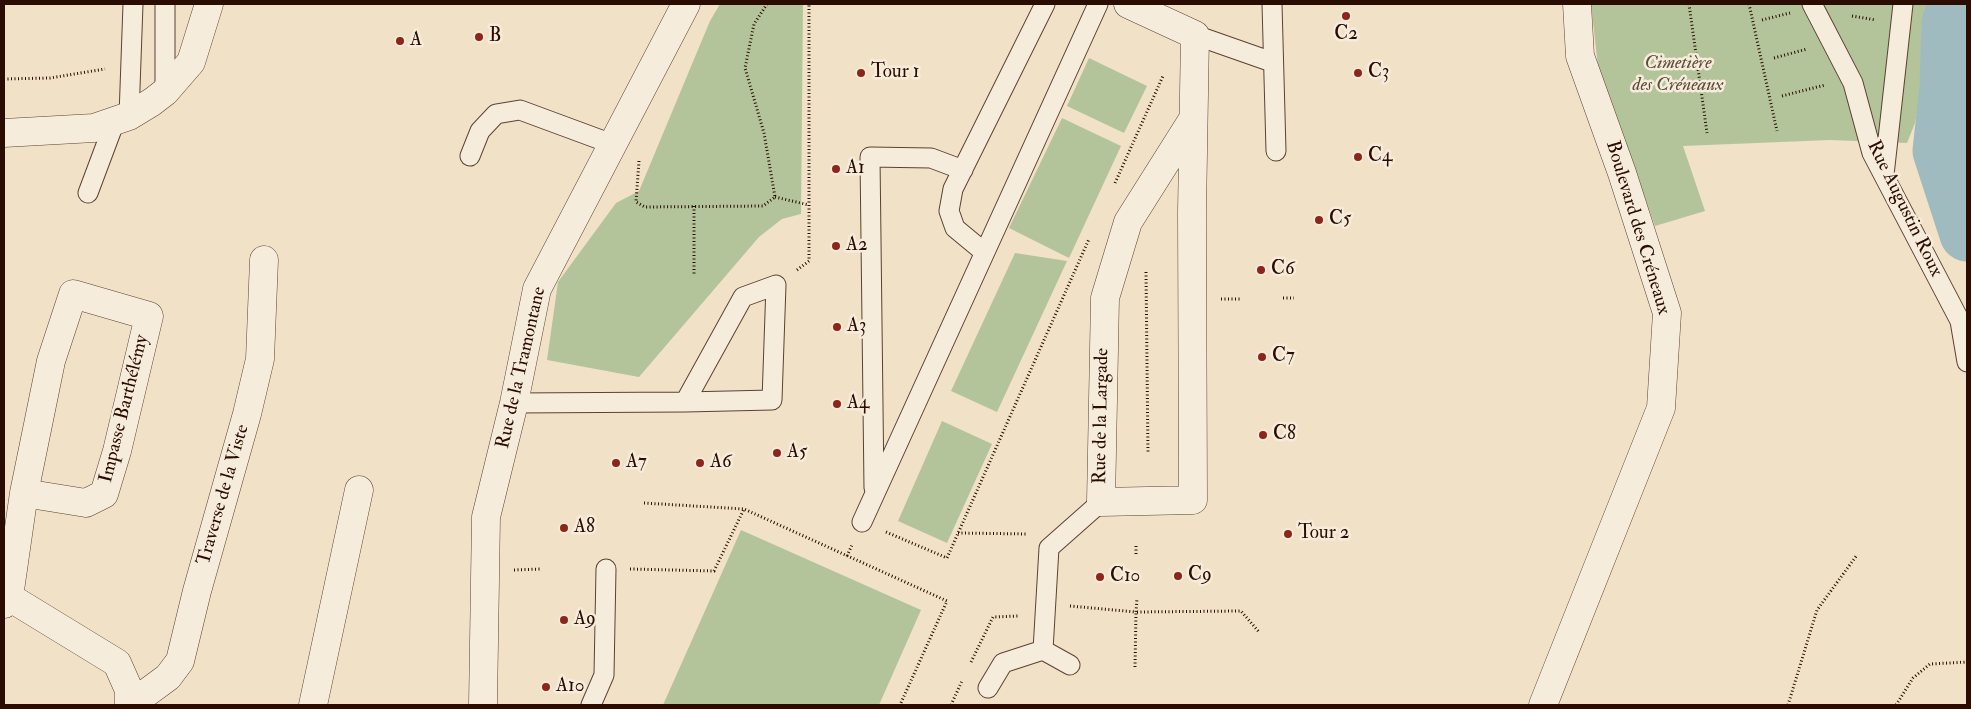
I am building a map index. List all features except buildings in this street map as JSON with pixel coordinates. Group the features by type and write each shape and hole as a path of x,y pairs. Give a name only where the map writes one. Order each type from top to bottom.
{"street":[{"path":"4,133 94,128 122,118 165,92 191,62 209,4"},
{"name":"Rue de la Tramontane","path":"483,705 486,517 514,403 537,289 686,4"},
{"path":"1128,4 1196,35"},
{"name":"Boulevard des Créneaux","path":"1543,705 1661,408 1667,313 1622,173 1580,56 1577,4"},
{"name":"Rue de la Largade","path":"1194,119 1128,222 1105,298 1101,502 1193,500 1196,35"},
{"name":"Traverse de la Viste","path":"129,705 168,677 180,661 197,591 247,414 260,359 264,260"},
{"name":"Impasse Barthélémy","path":"6,600 24,493 51,361 73,294 149,316 117,451 104,494 86,503 24,493"},
{"path":"312,705 359,490"},
{"name":"Traverse de la Viste","path":"6,600 117,663 129,690 129,705"}],"lane":[{"path":"88,194 122,118 132,63 133,4"},
{"path":"165,4 165,92"},
{"path":"984,252 955,228 949,211 953,189 1045,4"},
{"path":"862,522 1098,4"},
{"path":"1272,4 1272,62 1276,151"},
{"name":"Rue Augustin Roux","path":"1812,4 1850,79 1872,153 1960,321 1967,362"},
{"path":"1884,175 1903,4"},
{"path":"1196,35 1272,62"},
{"path":"470,156 480,131 496,114 520,110 612,144"},
{"path":"874,494 870,157 931,158 962,170"},
{"path":"514,403 685,402 772,400 776,285 743,297 685,402"},
{"path":"1043,650 1049,548 1101,502"},
{"path":"591,705 604,675 606,569"},
{"path":"988,688 1003,663 1043,650 1070,665"}],"path":[{"path":"767,4 754,24 745,68 764,133 775,197"},
{"path":"809,261 810,4"},
{"path":"1689,4 1707,133"},
{"path":"1749,4 1777,131"},
{"path":"1774,58 1832,43"},
{"path":"4,79 50,78 132,63"},
{"path":"1114,186 1163,76"},
{"path":"1782,96 1850,79"},
{"path":"635,193 636,202 645,206 763,206 775,197"},
{"path":"775,197 809,205"},
{"path":"694,206 694,275"},
{"path":"862,522 947,558 1090,238"},
{"path":"1146,288 1148,454"},
{"path":"1283,298 1294,298"},
{"path":"644,503 744,509 947,601 900,705"},
{"path":"606,569 714,570 744,509"},
{"path":"958,533 1030,534"},
{"path":"1136,546 1136,556"},
{"path":"1788,705 1817,610 1857,556"},
{"path":"1135,667 1137,598"},
{"path":"1075,606 1136,612 1241,611 1260,632"},
{"path":"1896,705 1913,678 1930,664 1967,662"}],"green space":[{"path":"720,4 803,4 801,214 782,219 759,237 639,377 547,360 558,282 616,203 639,191 710,21"},
{"name":"Cimetière des Créneaux","path":"1591,4 1931,4 1922,23 1920,98 1915,123 1907,143 1830,140 1683,146 1705,211 1655,226 1598,66"},
{"path":"1089,58 1147,86 1124,133 1067,106"},
{"path":"1062,118 1121,146 1069,258 1009,228"},
{"path":"1015,253 1067,261 997,412 951,391"},
{"path":"942,421 992,444 947,543 898,521"},
{"path":"741,530 921,610 879,705 663,705"}],"waterway":[{"path":"1956,4 1949,23 1947,87 1940,151 1967,234"}],"place":[{"name":"C2","path":"1346,16"},
{"name":"B","path":"479,37"},
{"name":"A","path":"400,41"},
{"name":"Tour 1","path":"861,73"},
{"name":"C3","path":"1358,73"},
{"name":"C4","path":"1358,157"},
{"name":"A1","path":"836,169"},
{"name":"C5","path":"1319,220"},
{"name":"A2","path":"836,246"},
{"name":"C6","path":"1261,270"},
{"name":"A3","path":"837,327"},
{"name":"C7","path":"1262,357"},
{"name":"A4","path":"837,404"},
{"name":"C8","path":"1263,435"},
{"name":"A5","path":"777,453"},
{"name":"A7","path":"616,463"},
{"name":"A6","path":"700,463"},
{"name":"A8","path":"564,528"},
{"name":"Tour 2","path":"1288,534"},
{"name":"C9","path":"1178,576"},
{"name":"C10","path":"1100,577"},
{"name":"A9","path":"564,620"},
{"name":"A10","path":"546,687"}]}
